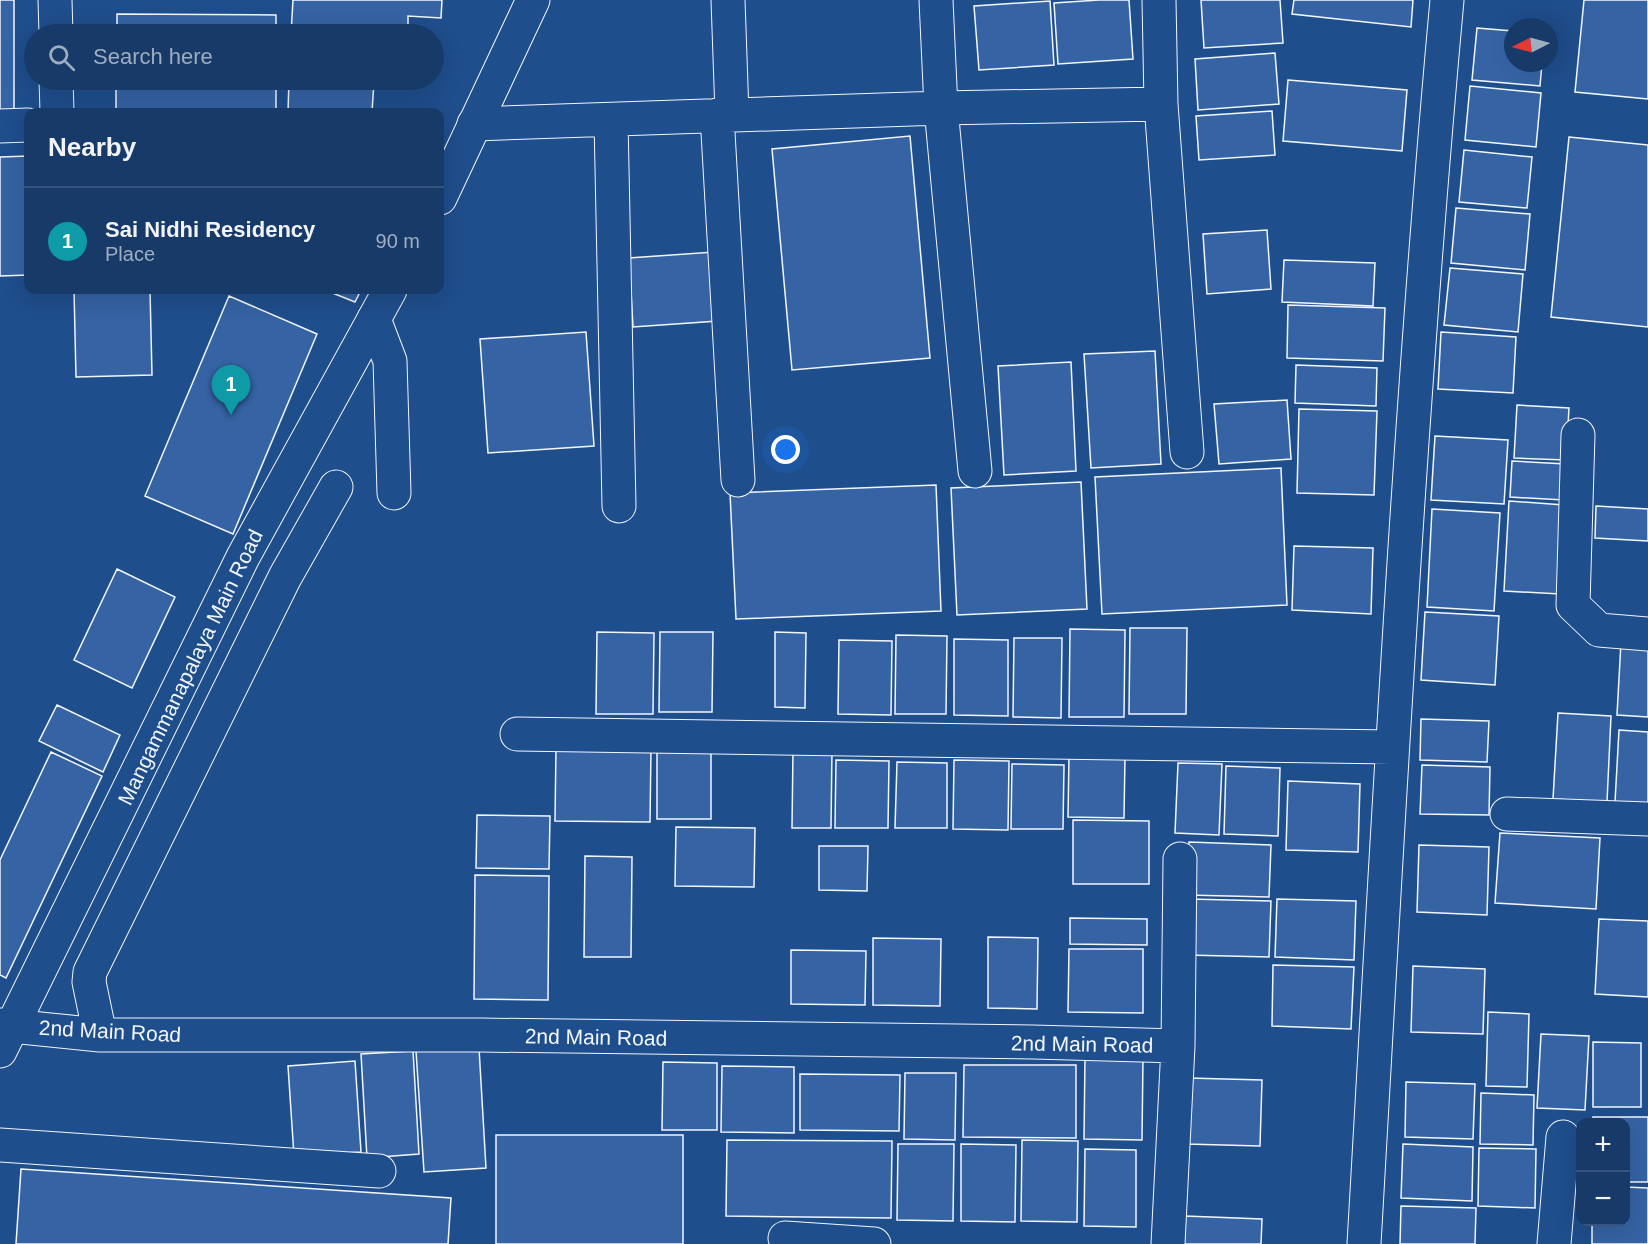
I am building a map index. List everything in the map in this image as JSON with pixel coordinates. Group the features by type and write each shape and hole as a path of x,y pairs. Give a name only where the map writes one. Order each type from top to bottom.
{"street":[{"path":"56,0 56,24"},
{"path":"444,189 533,0"},
{"path":"728,0 725,114 738,480"},
{"path":"936,0 941,108 975,471"},
{"path":"1159,0 1161,104 1187,452"},
{"path":"1364,1244 1392,747 1427,212 1447,0"},
{"path":"57,90 57,108"},
{"path":"474,124 725,114 1161,104"},
{"path":"610,120 619,506"},
{"path":"0,126 24,125"},
{"name":"Mangammanapalaya Main Road","path":"5,1033 243,557 388,294"},
{"path":"374,319 390,361 394,493"},
{"path":"1578,435 1573,605 1599,630 1648,634"},
{"path":"100,1035 90,972 285,577 336,487"},
{"path":"243,557 285,577"},
{"path":"517,734 1392,747"},
{"path":"1507,814 1648,819"},
{"path":"1168,1244 1178,1046 1180,859"},
{"name":"2nd Main Road","path":"5,1033 480,1035 1178,1046"},
{"path":"1554,1244 1563,1137"},
{"path":"0,1145 379,1171"},
{"path":"785,1238 874,1244"}],"building":[{"path":"0,0 14,0 14,112 0,112"},
{"path":"293,0 442,0 441,18 408,16 408,24 292,24"},
{"path":"1129,0 1133,59 1058,64 1054,3"},
{"path":"1201,0 1280,0 1283,43 1204,48"},
{"path":"1294,0 1413,0 1411,27 1292,14"},
{"path":"1584,0 1648,0 1648,99 1575,92"},
{"path":"1050,1 1054,65 979,70 974,6"},
{"path":"117,14 276,15 276,24 117,24"},
{"path":"1477,28 1504,30 1504,72 1541,72 1540,86 1472,80"},
{"path":"1275,53 1279,104 1198,110 1195,59"},
{"path":"1288,80 1407,90 1402,151 1283,141"},
{"path":"1470,86 1541,93 1536,147 1465,140"},
{"path":"116,90 276,90 276,108 116,108"},
{"path":"289,90 373,90 372,108 288,108"},
{"path":"1272,111 1275,155 1199,160 1196,116"},
{"path":"910,136 930,358 792,370 772,149"},
{"path":"1569,137 1648,145 1648,327 1551,317"},
{"path":"1464,150 1532,157 1527,208 1459,202"},
{"path":"24,156 24,275 0,276 0,157"},
{"path":"1456,208 1530,214 1525,270 1451,263"},
{"path":"1267,230 1271,289 1207,294 1203,234"},
{"path":"714,252 718,321 633,327 629,258"},
{"path":"1284,260 1375,263 1373,306 1282,302"},
{"path":"1450,268 1523,274 1518,332 1444,325"},
{"path":"74,294 150,294 152,375 76,377"},
{"path":"335,294 359,294 355,302"},
{"path":"229,296 317,334 233,534 145,496"},
{"path":"1288,305 1385,308 1383,361 1287,358"},
{"path":"586,332 594,446 488,453 480,339"},
{"path":"1441,332 1516,337 1513,393 1438,389"},
{"path":"1155,351 1161,464 1091,468 1084,354"},
{"path":"1071,362 1076,471 1004,475 998,366"},
{"path":"1296,365 1377,368 1376,406 1295,403"},
{"path":"1287,400 1291,459 1219,464 1214,404"},
{"path":"1517,405 1569,408 1566,460 1514,458"},
{"path":"1299,409 1377,411 1374,495 1297,493"},
{"path":"1435,436 1508,440 1504,504 1431,500"},
{"path":"1512,461 1566,464 1564,500 1510,497"},
{"path":"1281,468 1287,605 1102,614 1095,477"},
{"path":"1081,482 1087,609 957,615 951,488"},
{"path":"936,485 941,611 736,619 730,493"},
{"path":"1509,501 1564,505 1560,594 1504,591"},
{"path":"1596,506 1648,509 1648,541 1595,538"},
{"path":"1432,509 1500,513 1494,611 1427,607"},
{"path":"1294,546 1373,548 1371,614 1292,610"},
{"path":"117,569 175,597 132,688 74,660"},
{"path":"1425,612 1499,616 1495,685 1421,680"},
{"path":"1130,628 1187,628 1186,714 1129,714"},
{"path":"1070,629 1125,630 1124,717 1069,717"},
{"path":"597,632 654,633 653,714 596,714"},
{"path":"660,632 713,632 712,712 659,712"},
{"path":"775,632 806,633 805,708 775,707"},
{"path":"896,635 947,636 946,714 895,714"},
{"path":"1014,638 1062,638 1061,718 1013,717"},
{"path":"954,639 1008,640 1008,716 954,715"},
{"path":"839,640 892,641 891,715 838,714"},
{"path":"1621,642 1648,643 1648,717 1617,715"},
{"path":"57,705 120,735 103,772 39,741"},
{"path":"1558,713 1611,716 1607,802 1553,799"},
{"path":"1421,719 1489,721 1487,762 1420,760"},
{"path":"1619,730 1648,732 1648,804 1615,802"},
{"path":"556,747 651,748 650,822 555,821"},
{"path":"657,747 711,748 711,819 657,819"},
{"path":"793,749 832,749 831,828 792,828"},
{"path":"51,752 102,776 6,978 0,975 0,860"},
{"path":"1069,756 1125,756 1124,818 1068,817"},
{"path":"836,760 889,761 888,828 835,828"},
{"path":"954,760 1009,761 1008,830 953,829"},
{"path":"897,762 947,763 947,828 895,828"},
{"path":"1178,763 1222,764 1219,835 1175,833"},
{"path":"1012,764 1064,765 1063,829 1011,829"},
{"path":"1422,765 1490,767 1489,815 1420,814"},
{"path":"1226,766 1280,768 1278,836 1224,834"},
{"path":"1288,781 1360,784 1358,852 1286,850"},
{"path":"477,815 550,816 549,869 476,868"},
{"path":"1073,820 1149,821 1149,884 1073,884"},
{"path":"676,827 755,828 754,887 675,886"},
{"path":"1500,833 1600,838 1596,909 1495,903"},
{"path":"1189,842 1271,845 1269,897 1187,895"},
{"path":"1419,845 1489,847 1487,915 1417,912"},
{"path":"819,846 868,846 867,891 819,890"},
{"path":"585,856 632,857 631,957 584,957"},
{"path":"475,875 549,876 548,1000 474,999"},
{"path":"1188,899 1271,901 1269,957 1186,955"},
{"path":"1277,899 1356,901 1354,960 1275,957"},
{"path":"1070,918 1147,919 1147,945 1070,944"},
{"path":"1599,919 1648,921 1648,997 1595,994"},
{"path":"988,937 1038,938 1037,1009 988,1008"},
{"path":"873,938 941,939 940,1006 873,1005"},
{"path":"1069,949 1143,949 1143,1013 1068,1012"},
{"path":"791,950 866,951 865,1005 791,1004"},
{"path":"1273,965 1354,967 1351,1029 1272,1026"},
{"path":"1413,966 1485,969 1483,1034 1411,1032"},
{"path":"1488,1012 1529,1014 1527,1087 1486,1086"},
{"path":"1541,1034 1589,1036 1585,1110 1537,1108"},
{"path":"1593,1042 1641,1043 1641,1107 1593,1107"},
{"path":"479,1048 486,1168 424,1172 416,1051"},
{"path":"413,1051 419,1154 367,1158 361,1054"},
{"path":"1085,1057 1143,1058 1142,1140 1084,1139"},
{"path":"355,1061 361,1152 294,1156 288,1066"},
{"path":"663,1062 717,1063 717,1130 662,1130"},
{"path":"964,1065 1076,1065 1076,1138 963,1137"},
{"path":"722,1066 794,1067 794,1133 721,1132"},
{"path":"905,1073 956,1073 955,1140 904,1139"},
{"path":"800,1074 900,1075 899,1131 800,1130"},
{"path":"1188,1078 1262,1080 1260,1146 1186,1144"},
{"path":"1406,1082 1475,1084 1473,1139 1405,1137"},
{"path":"1481,1093 1534,1095 1533,1145 1480,1144"},
{"path":"1648,1117 1648,1182 1630,1182 1630,1118 1593,1118"},
{"path":"496,1135 683,1135 683,1244 496,1244"},
{"path":"727,1140 892,1141 891,1218 726,1216"},
{"path":"1022,1140 1078,1141 1077,1222 1021,1221"},
{"path":"898,1144 954,1144 953,1221 897,1220"},
{"path":"961,1144 1016,1145 1015,1222 961,1221"},
{"path":"1403,1144 1473,1147 1472,1201 1401,1198"},
{"path":"1479,1148 1536,1149 1535,1208 1478,1206"},
{"path":"1085,1149 1136,1150 1136,1227 1084,1226"},
{"path":"21,1169 451,1198 448,1244 16,1244"},
{"path":"1630,1187 1648,1188 1648,1244 1592,1244 1592,1226 1630,1226"},
{"path":"1401,1206 1476,1208 1475,1244 1400,1244"},
{"path":"1185,1216 1262,1219 1261,1244 1184,1244"}],"place":[{"name":"Sai Nidhi Residency","path":"231,415"}]}
